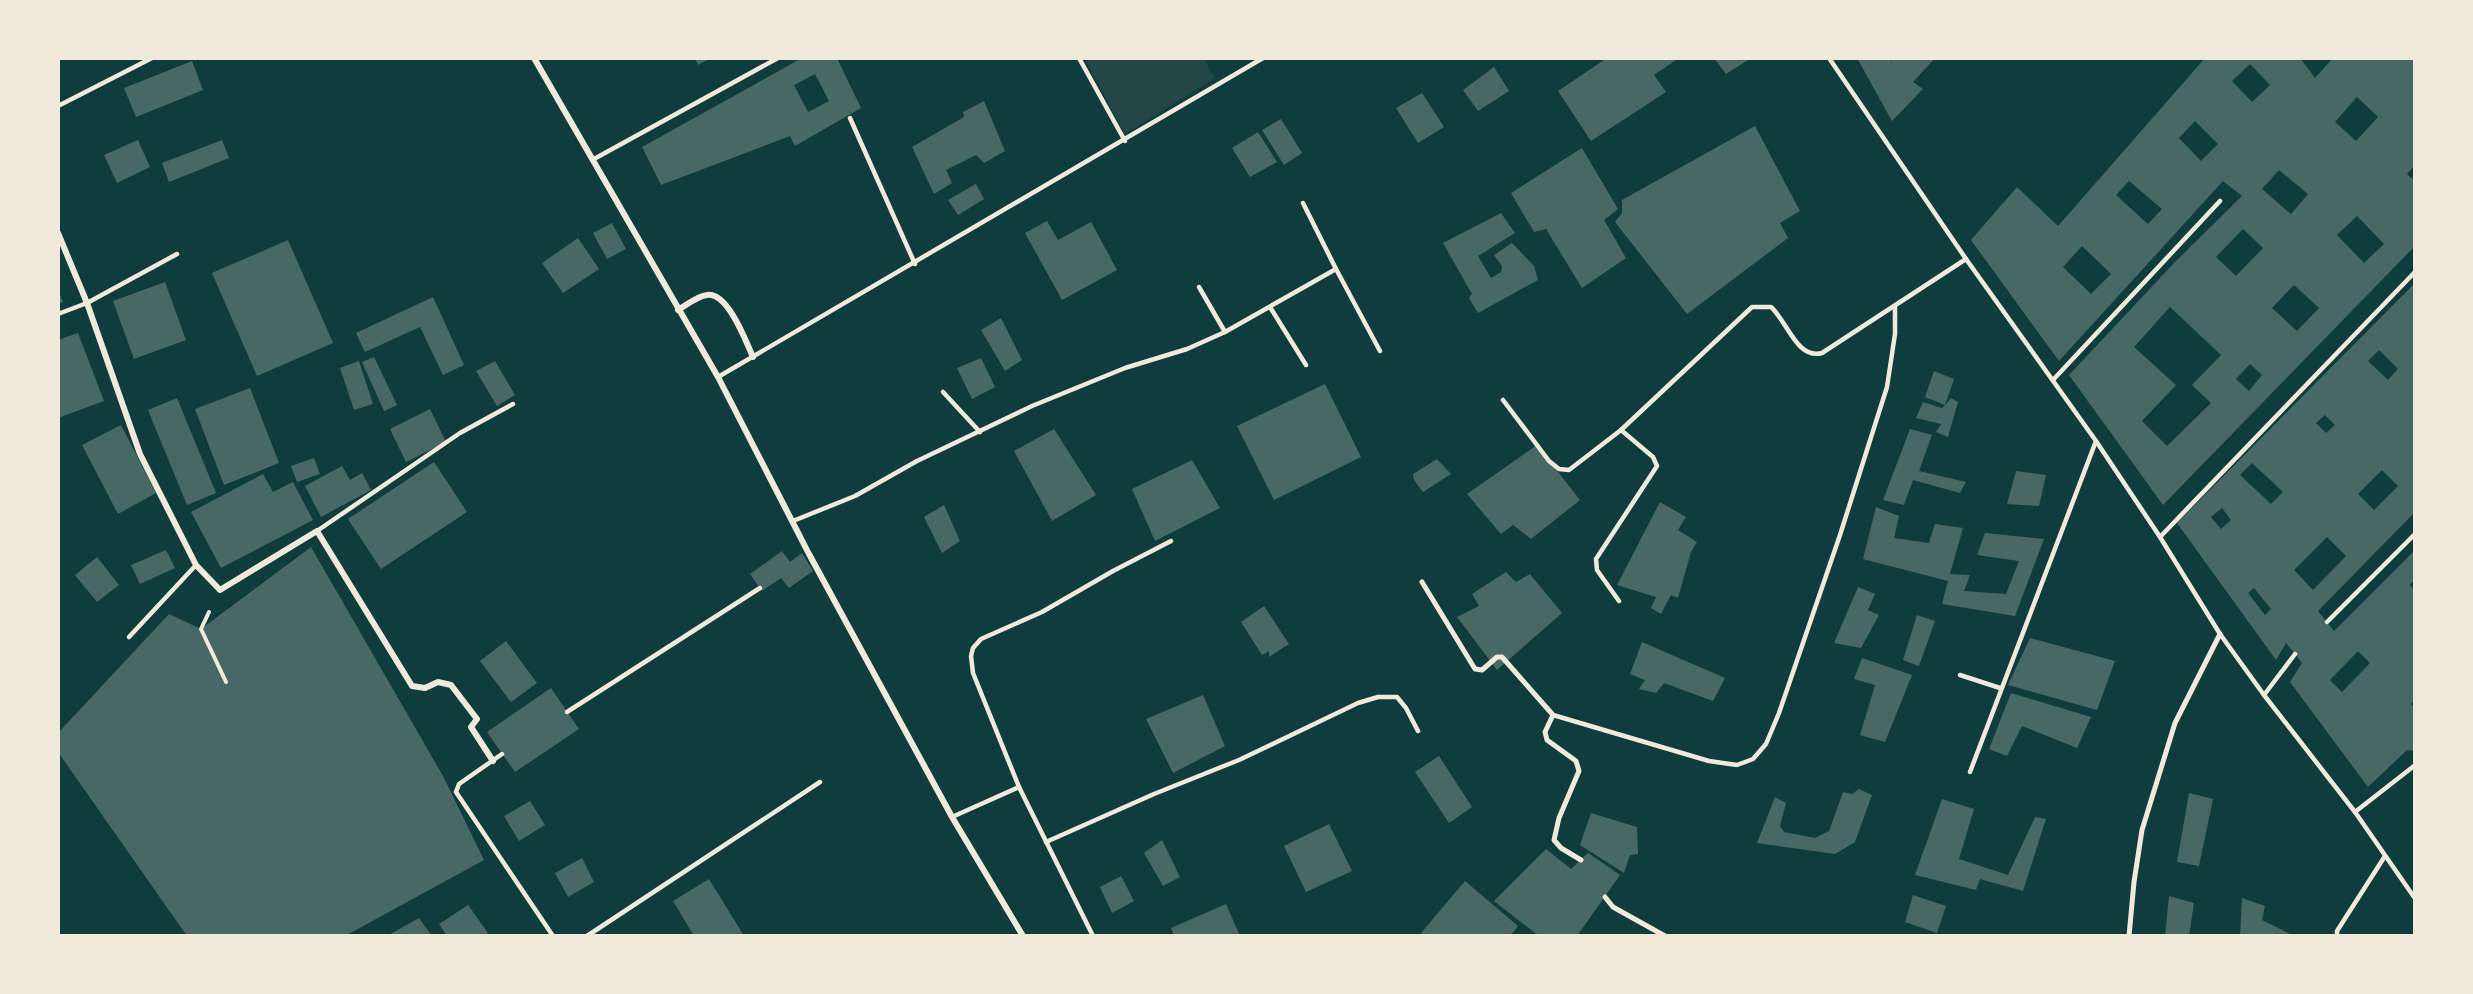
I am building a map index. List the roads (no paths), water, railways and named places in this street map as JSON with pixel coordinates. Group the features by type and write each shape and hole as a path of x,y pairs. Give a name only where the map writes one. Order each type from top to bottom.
{"street":[{"path":"534,58 718,377 793,522 807,556 952,817 1023,936"},
{"path":"58,233 87,303 140,454 196,565 220,590 317,531 412,686 424,688 438,682 451,685 477,719 471,727 493,761"},
{"path":"678,310 709,294 717,297 725,304 738,323 753,357"},
{"path":"1422,582 1475,669 1482,670 1497,657 1502,657 1553,715 1545,732 1546,740 1576,761 1579,771 1553,836 1561,849 1581,860"},
{"path":"2129,936 2142,830 2175,723 2220,634"},
{"path":"1605,897 1613,907 1665,936"}],"lane":[{"path":"58,106 152,58"},
{"path":"594,159 778,58"},
{"path":"1079,58 1125,141"},
{"path":"718,377 915,264 1263,58"},
{"path":"1829,58 1966,259 2096,441 2160,537 2220,634 2264,695 2355,812 2415,897"},
{"path":"850,118 915,264"},
{"path":"2053,380 2220,201"},
{"path":"1303,203 1380,351"},
{"path":"58,314 87,303 177,254"},
{"path":"1503,400 1549,462 1559,469 1574,468 1621,430 1752,308 1771,307 1804,351 1815,355 1822,353 1966,259"},
{"path":"793,522 855,496 917,461 1032,406 1125,368 1187,349 1225,332 1336,269"},
{"path":"2160,537 2415,273"},
{"path":"1199,287 1225,332"},
{"path":"1270,307 1306,365"},
{"path":"1553,715 1709,761 1737,765 1753,759 1766,744 1779,713 1840,535 1887,387 1895,334 1894,307"},
{"path":"943,392 980,432"},
{"path":"317,531 460,433 513,404"},
{"path":"1619,601 1597,570 1596,559 1657,466 1653,456 1621,430"},
{"path":"1970,772 2000,688 2096,441"},
{"path":"2327,622 2415,535"},
{"path":"1093,936 1019,787 973,673 971,656 973,648 981,639 1042,612 1171,541"},
{"path":"129,637 196,565"},
{"path":"567,712 760,588"},
{"path":"2264,695 2295,654"},
{"path":"1960,675 2000,688"},
{"path":"1046,842 1154,794 1239,760 1348,708 1378,697 1396,698 1406,708 1418,730"},
{"path":"502,754 459,784 456,792 553,936"},
{"path":"2355,812 2415,766"},
{"path":"587,936 820,782"},
{"path":"952,817 1019,787"},
{"path":"2337,936 2337,931 2385,856"}]}
